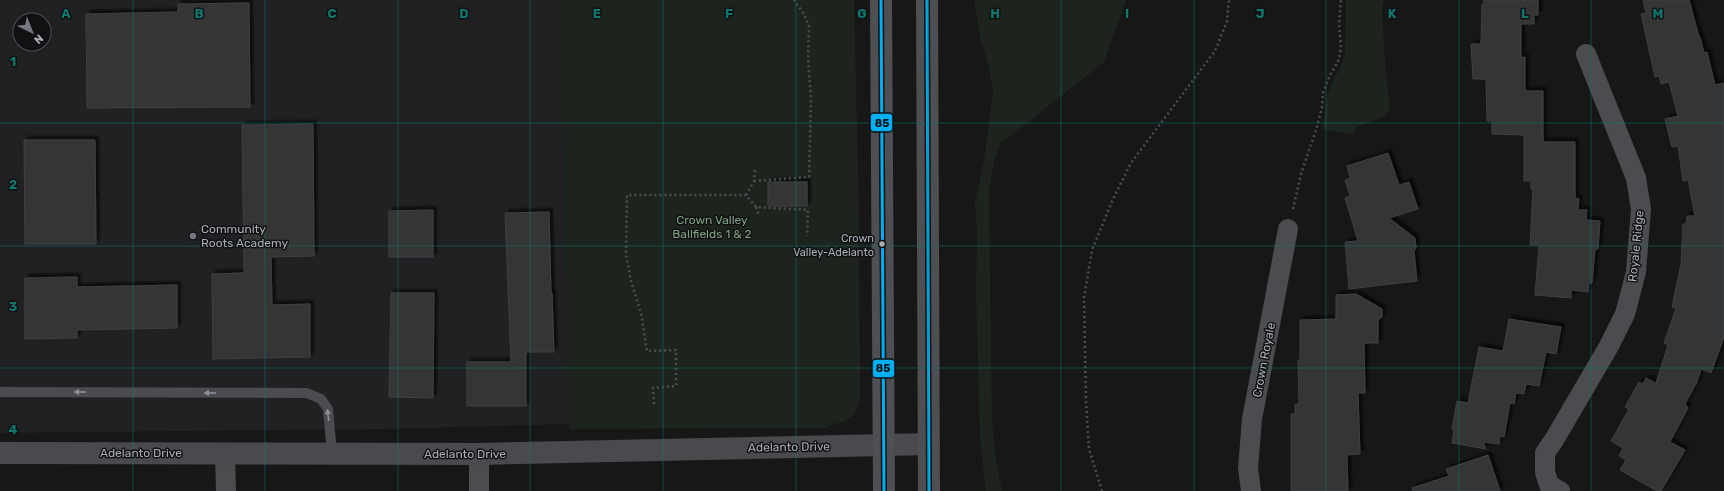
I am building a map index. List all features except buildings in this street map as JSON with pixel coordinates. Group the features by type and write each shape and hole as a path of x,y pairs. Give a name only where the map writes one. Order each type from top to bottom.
{"main road":[{"path":"881,0 884,491"},
{"path":"927,0 929,491"}],"street":[{"name":"Royale Ridge","path":"1560,491 1549,485 1545,472 1545,453 1609,346 1625,314 1636,272 1641,209 1636,178 1586,54"},
{"name":"Crown Royale","path":"1252,491 1248,468 1252,419 1288,229"},
{"name":"Adelanto Drive","path":"0,453 479,454 929,444"},
{"path":"226,453 226,491"},
{"path":"479,454 479,491"}],"lane":[{"path":"0,392 307,393 321,399 328,409 332,453"}],"path":[{"path":"754,181 809,177 809,26 804,14 794,0"},
{"path":"1102,491 1089,450 1086,401 1084,298 1092,250 1113,199 1131,163 1214,51 1227,21 1229,0"},
{"path":"1288,229 1301,174 1317,124 1324,93 1330,75 1338,62 1341,49 1339,23 1341,0"},
{"path":"746,195 754,181 755,169"},
{"path":"654,404 653,388 676,386 676,350 647,351 641,313 631,282 626,255 627,195 746,195"},
{"path":"746,195 756,207 759,216"},
{"path":"756,207 808,210 807,236"}],"shaded area":[{"name":"Community Roots Academy","path":"0,0 560,0 568,424 387,429 0,433"}],"green space":[{"name":"Crown Valley Ballfields 1 & 2","path":"560,0 854,0 859,216 860,400 851,418 844,422 833,424 828,428 570,429 568,424"},
{"path":"974,0 1126,0 1104,62 1000,144 994,162 989,190 992,422 996,459 1002,491 986,491 980,439 976,292 977,231 975,202 984,160 993,92 988,64 981,41"},
{"path":"1346,0 1384,0 1382,7 1385,63 1390,108 1386,116 1356,127 1354,134 1322,130 1328,93 1334,78 1340,69 1345,54"}],"transit line":[{"name":"85","path":"881,0 884,491"},
{"name":"85","path":"927,0 929,491"}],"place":[{"name":"Community Roots Academy","path":"193,236"},
{"name":"Crown Valley-Adelanto","path":"882,244"}]}
